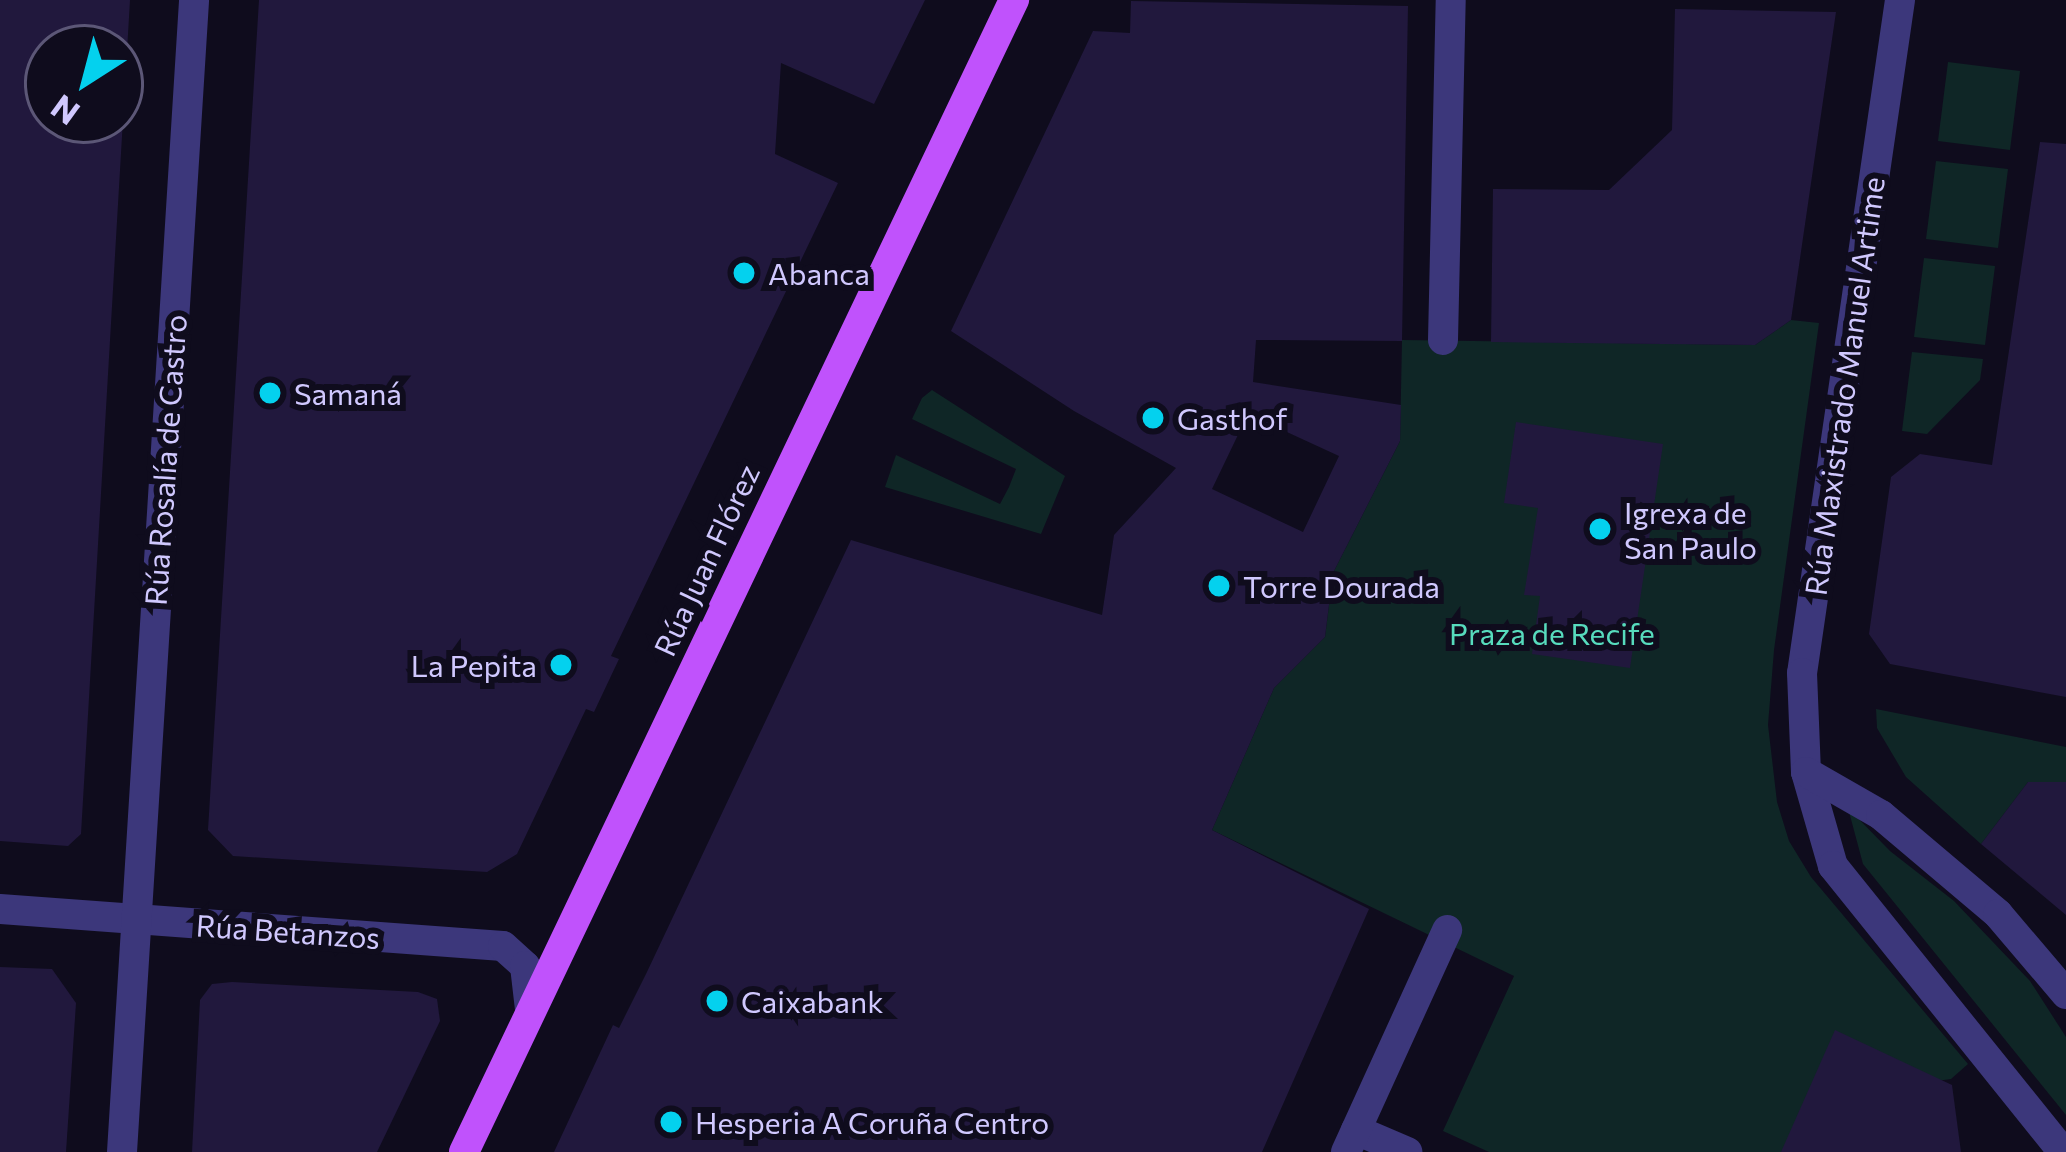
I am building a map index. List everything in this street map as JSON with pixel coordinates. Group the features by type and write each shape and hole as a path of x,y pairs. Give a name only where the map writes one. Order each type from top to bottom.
{"main road":[{"name":"Rúa Juan Flórez","path":"464,1152 1014,0"}],"street":[{"name":"Rúa Rosalía de Castro","path":"122,1152 194,0"},
{"path":"1443,340 1451,0"},
{"name":"Rúa Maxistrado Manuel Artime","path":"1900,0 1802,673 1806,772 1833,866 2063,1152"},
{"path":"1806,772 1882,814 1998,914 2066,994"},
{"name":"Rúa Betanzos","path":"0,909 502,946 525,966 530,1009"},
{"path":"1407,1152 1351,1141 1447,930"}],"green space":[{"path":"1948,62 2020,71 2010,150 1938,141"},
{"path":"1936,161 2008,169 1998,248 1926,239"},
{"path":"1924,258 1995,266 1985,345 1914,337"},
{"name":"Praza de Recife","path":"1791,320 1819,323 1774,650 1768,725 1777,802 1789,841 1811,877 1968,1064 1951,1079 1922,1083 1781,1152 1489,1152 1443,1131 1514,976 1212,830 1274,688 1325,637 1333,573 1400,441 1402,340 1755,345"},
{"path":"1912,352 1983,359 1980,380 1927,434 1902,431"},
{"path":"932,390 1065,476 1041,534 885,487 896,455 1000,504 1009,487 1016,469 912,419 922,398"},
{"path":"1876,709 2066,747 2066,782 2028,782 1981,844 1906,777 1877,728"},
{"path":"1848,808 1890,851 1954,901 2030,981 2066,1037 2066,1115 1863,864"}],"building":[{"path":"0,0 130,0 129,24 24,24 24,144 122,144 81,834 68,846 0,841"},
{"path":"259,0 925,0 874,104 781,63 775,154 838,183 611,656 619,659 594,712 586,709 517,854 487,872 233,856 208,830"},
{"path":"1131,1 1408,6 1402,341 1256,340 1253,382 1401,405 1400,441 1333,573 1325,637 1274,688 1212,830 1369,909 1262,1152 554,1152 613,1025 619,1028 646,974 851,540 1102,615 1114,535 1176,468 1074,411 951,331 1093,31 1130,33","holes":["1248,414 1339,456 1303,532 1212,489"]},
{"path":"1675,9 1836,12 1791,320 1755,345 1491,342 1493,189 1609,190 1672,130"},
{"path":"2040,142 2066,144 2066,697 1890,664 1869,634 1891,477 1920,454 1992,465"},
{"name":"Igrexa de San Paulo","path":"1516,422 1663,444 1630,668 1532,654 1540,596 1524,595 1538,508 1504,503"},
{"path":"2028,782 2066,782 2066,915 1981,844"},
{"path":"0,967 52,969 76,1003 66,1152 0,1152"},
{"path":"212,984 418,992 437,999 440,1021 377,1152 192,1152 200,1000"},
{"path":"1835,1030 1952,1085 1961,1152 1781,1152"}],"place":[{"name":"Abanca","path":"744,273"},
{"name":"Samaná","path":"270,393"},
{"name":"Gasthof","path":"1153,418"},
{"name":"Igrexa de San Paulo","path":"1600,529"},
{"name":"Torre Dourada","path":"1219,586"},
{"name":"La Pepita","path":"561,665"},
{"name":"Caixabank","path":"717,1001"},
{"name":"Hesperia A Coruña Centro","path":"671,1122"}]}
